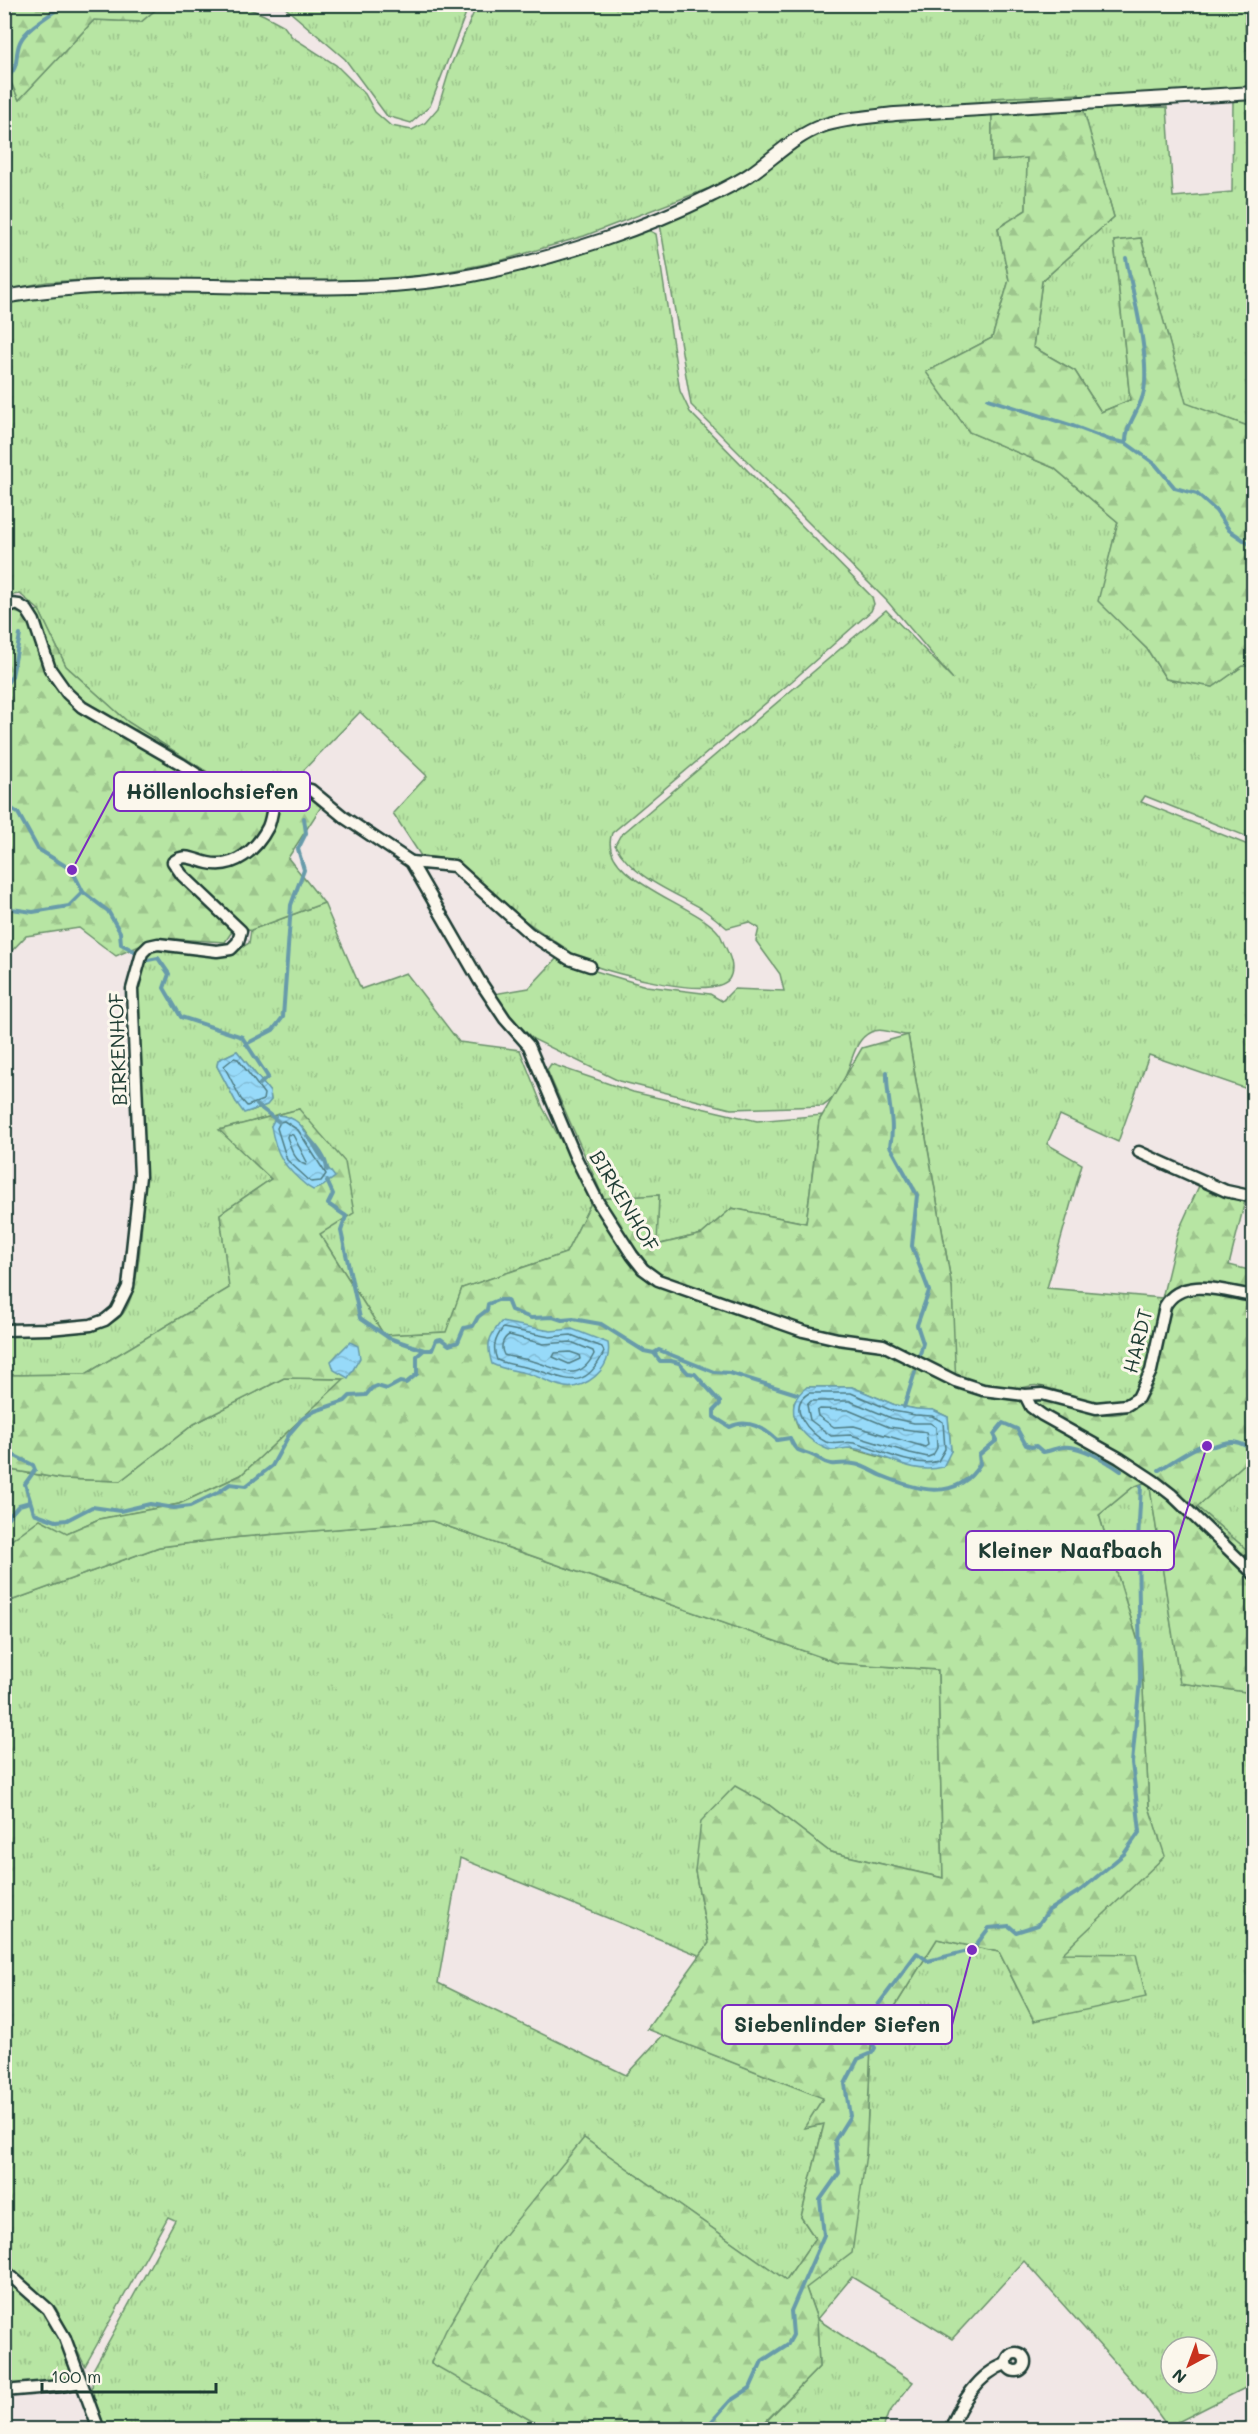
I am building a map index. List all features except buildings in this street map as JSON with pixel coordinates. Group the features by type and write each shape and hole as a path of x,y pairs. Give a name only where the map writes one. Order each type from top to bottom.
{"street":[{"path":"4,297 46,289 121,285 285,289 346,288 461,277 557,252 659,218 730,186 749,175 802,136 822,126 844,120 895,114 1254,93"},
{"name":"BIRKENHOF","path":"4,606 19,605 27,610 34,621 50,669 67,693 82,707 181,764 233,798 246,802 298,787 311,790 345,818 411,862 479,980 505,1019 529,1046 575,1156 598,1202 622,1242 643,1269 658,1280 680,1289 707,1296 784,1325 838,1339 883,1345 955,1381 983,1390 1025,1395"},
{"name":"BIRKENHOF","path":"4,1330 91,1325 105,1320 116,1311 128,1287 140,1176 132,989 142,953 149,946 158,944 217,951 231,949 238,942 241,931 182,875 172,862 186,856 208,863 223,864 237,861 248,855 268,827 275,795"},
{"name":"BIRKENHOF","path":"411,862 454,866 529,933 569,959 590,966"},
{"path":"1139,1152 1226,1191 1254,1197"},
{"name":"HARDT","path":"1025,1395 1042,1394 1096,1408 1127,1405 1138,1398 1147,1383 1165,1306 1173,1295 1186,1288 1254,1296"},
{"path":"1025,1395 1032,1407 1042,1415 1119,1458 1154,1481 1254,1574"},
{"path":"4,2270 48,2309 64,2338 99,2430"},
{"path":"950,2430 966,2399 976,2386 990,2372 1006,2364"},
{"path":"4,2391 81,2382"}],"green space":[{"path":"4,5 161,5 141,22 94,20 19,100 5,69"},
{"path":"161,5 240,5 264,15 283,25 292,37 336,65 365,94 375,112 391,126 412,130 425,123 438,108 451,65 477,5 1245,5 1246,50 1253,48 1253,87 1080,98 1079,95 992,98 992,161 1027,157 1026,210 998,228 1009,280 992,338 927,372 969,432 1054,468 1118,522 1099,601 1147,649 1166,679 1213,687 1243,666 1253,666 1253,839 1145,796 1141,802 1253,847 1253,1091 1149,1055 1118,1142 1060,1115 1047,1144 1082,1164 1047,1288 1162,1298 1148,1365 1141,1382 1132,1395 1120,1403 1105,1405 1036,1386 1017,1389 993,1387 954,1375 952,1287 908,1035 880,1030 871,1032 863,1038 857,1046 840,1088 823,1106 731,1109 619,1081 533,1039 511,1017 494,994 529,988 559,956 592,970 646,986 710,994 722,1001 734,989 784,991 780,974 756,941 759,928 749,922 727,928 701,908 642,875 622,856 615,845 620,836 886,610 953,679 887,601 691,405 659,218 709,197 707,189 584,236 496,262 428,275 361,282 123,278 47,282 5,290 4,69 19,100 94,20 141,22"},
{"path":"282,5 469,5 430,106 411,123 387,116 345,59"},
{"path":"1079,94 1114,217 1042,281 1033,347 1075,371 1101,412 1130,400 1114,241 1141,238 1186,403 1253,428 1253,666 1243,666 1213,687 1166,679 1147,649 1098,601 1118,522 1054,468 969,432 926,372 992,338 1009,280 998,228 1026,210 1027,158 992,161 992,98"},
{"path":"1253,100 1253,428 1186,404 1141,238 1114,241 1130,400 1101,412 1075,371 1033,347 1042,281 1114,217 1083,109 1167,107 1173,197 1232,192 1233,101"},
{"path":"648,230 656,234 680,391 690,412 872,597 874,604 871,611 792,681 612,833 611,849 618,863 650,888 706,921 720,935 731,961 731,975 719,985 704,987 663,984 588,963 563,951 565,948 508,909 457,860 421,856 393,813 427,776 360,712 292,782 245,796 128,722 66,666 39,610 20,594 5,596 4,304 52,294 148,290 287,294 403,290 479,280 555,262"},
{"path":"5,609 21,614 39,610 66,666 128,722 245,796 292,782 321,807 288,858 324,903 251,930 231,933 225,942 158,938 116,956 79,928 26,936 5,958"},
{"path":"324,903 361,989 406,973 459,1042 520,1050 543,1108 593,1199 566,1253 462,1288 447,1332 384,1335 320,1234 299,1109 220,1130 271,1179 220,1214 230,1288 86,1374 5,1375 5,1336 66,1333 97,1328 120,1317 132,1295 139,1259 143,1164 135,996 140,972 150,949 230,955 249,943 251,930","holes":["237,1051 270,1092 271,1100 266,1105 251,1111 236,1102 217,1066 218,1060"]},
{"path":"908,1035 952,1287 956,1387 1010,1400 1041,1399 1100,1413 1127,1412 1140,1404 1150,1391 1171,1312 1162,1298 1178,1232 1199,1186 1245,1201 1229,1265 1253,1271 1253,1456 1197,1507 1253,1555 1253,1693 1180,1683 1149,1481 1133,1487 1099,1515 1141,1651 1149,1807 1165,1856 1063,1953 1136,1954 1146,1997 1034,2021 999,1952 937,1939 871,2045 866,2154 852,2253 806,2288 817,2319 819,2367 758,2429 546,2429 431,2363 446,2330 497,2244 584,2138 786,2280 815,2238 801,2217 824,2124 804,2128 823,2098 647,2029 709,1943 695,1871 701,1821 735,1786 769,1805 830,1852 943,1878 938,1670 838,1663 432,1521 241,1537 159,1547 5,1603 5,1545 40,1519 67,1533 99,1519 179,1504 241,1475 344,1379 284,1378 194,1424 120,1481 62,1479 5,1469 5,1375 86,1374 229,1288 220,1214 271,1179 219,1130 299,1109 345,1162 354,1213 320,1234 384,1335 446,1332 462,1288 566,1253 593,1199 659,1195 657,1245 702,1234 732,1208 806,1223 819,1121 862,1048","holes":["278,1115 294,1120 301,1126 324,1162 271,1126","807,1387 852,1387 895,1405 933,1410 948,1417 951,1451 887,1459 849,1448 798,1428 794,1415 794,1403"]},
{"path":"551,1064 633,1092 757,1121 822,1115 819,1121 806,1223 732,1208 702,1234 656,1245 659,1195 604,1199 547,1070"},
{"path":"284,1378 345,1379 241,1475 179,1504 99,1519 67,1533 19,1535 5,1545 5,1469 62,1479 120,1481 194,1424"},
{"path":"1253,1456 1253,1555 1197,1507"},
{"path":"1149,1480 1180,1682 1253,1693 1253,2384 1168,2427 1146,2397 1024,2261 952,2339 852,2277 817,2319 806,2288 866,2154 871,2045 937,1939 999,1952 1034,2021 1062,1953 1164,1856 1149,1807 1141,1651 1099,1515 1133,1487"},
{"path":"432,1521 838,1663 938,1670 943,1878 830,1852 769,1805 695,1871 709,1943 701,1956 460,1858 438,1983 626,2075 663,2035 824,2098 805,2128 824,2124 801,2217 815,2238 786,2280 584,2138 431,2362 546,2429 106,2430 92,2393 93,2370 175,2220 168,2217 85,2366 56,2308 5,2263 5,1603 159,1547 241,1537"},
{"path":"4,2277 44,2312 61,2341 73,2370 63,2381 5,2386"},
{"path":"817,2319 913,2382 888,2414 883,2429 758,2430 819,2367"}],"water":[{"path":"237,1051 270,1092 271,1100 267,1105 244,1113 217,1066 218,1060"},
{"path":"277,1115 291,1118 301,1126 335,1177 313,1190 293,1174 283,1161 273,1136 271,1126"},
{"path":"501,1322 551,1331 572,1329 608,1343 609,1351 605,1365 589,1381 574,1387 563,1387 534,1376 501,1368 492,1364 489,1342"},
{"path":"350,1342 358,1346 360,1358 348,1378 334,1370 331,1361"},
{"path":"807,1387 852,1387 895,1405 933,1410 948,1417 951,1451 943,1467 930,1469 907,1466 862,1450 850,1448 830,1450 817,1444 796,1422 794,1413 794,1404 798,1395"}],"waterway":[{"path":"4,80 13,71 23,37 34,26 65,4"},
{"path":"1126,258 1145,360 1144,391 1128,429 1126,443"},
{"path":"988,399 1110,440 1126,443 1155,464 1175,488 1197,494 1216,511 1229,530 1254,547"},
{"path":"4,688 12,676 20,635"},
{"path":"4,804 18,813 38,849 72,870 83,892 108,911 120,932 121,944 136,952"},
{"path":"246,1044 273,1030 283,1017 291,905 304,870 298,849 306,833 304,818"},
{"path":"4,908 33,912 69,906 83,892"},
{"path":"148,960 158,958 169,974 164,988 181,1017 242,1037 268,1077 260,1084"},
{"path":"887,1072 892,1128 890,1146 917,1195 912,1246 929,1291 917,1325 923,1343 920,1354"},
{"path":"257,1105 279,1122"},
{"path":"307,1136 323,1156 327,1170"},
{"path":"327,1181 333,1194 328,1204 346,1216 341,1231 360,1318 389,1338 424,1350"},
{"path":"4,1453 9,1453 33,1465 35,1470 25,1484 34,1513 56,1521 67,1520 92,1507 120,1511 150,1504 174,1508 190,1506 230,1484 246,1486 272,1466 290,1433 302,1419 315,1411 345,1401 350,1396 366,1395 377,1386 387,1389 400,1382 406,1383 417,1374 417,1356 424,1350 432,1350 436,1340 441,1339 449,1345 458,1342 464,1328 473,1326 478,1317 487,1310 488,1304 498,1300 507,1300 511,1310 531,1318 553,1317 601,1324 644,1351 654,1353 660,1361 679,1363 688,1373 695,1374 720,1402 714,1410 714,1417 730,1427 736,1424 755,1426 777,1440 790,1438 799,1451 824,1462 857,1465 920,1488 947,1489 959,1485 970,1477 980,1464 979,1455 997,1440 994,1434 1003,1423 1017,1429 1026,1445 1036,1446 1043,1452 1063,1447 1077,1448 1093,1454 1121,1471"},
{"path":"654,1353 659,1350 714,1372 730,1373 797,1394"},
{"path":"904,1407 915,1372"},
{"path":"1159,1470 1200,1446 1234,1442 1254,1451"},
{"path":"704,2430 730,2401 750,2388 762,2361 788,2344 793,2335 791,2311 824,2235 820,2200 839,2173 835,2140 850,2116 845,2084 858,2059 872,2053 875,2048 866,2033 878,2005 917,1953 928,1961 972,1950 989,1928 1009,1926 1016,1932 1038,1925 1049,1910 1081,1890 1124,1854 1140,1831 1132,1763 1140,1680 1138,1540 1141,1486"},
{"path":"4,1522 19,1505 30,1502"}],"place":[{"name":"Höllenlochsiefen","path":"72,870"},
{"name":"Kleiner Naafbach","path":"1207,1446"},
{"name":"Siebenlinder Siefen","path":"972,1950"}]}
